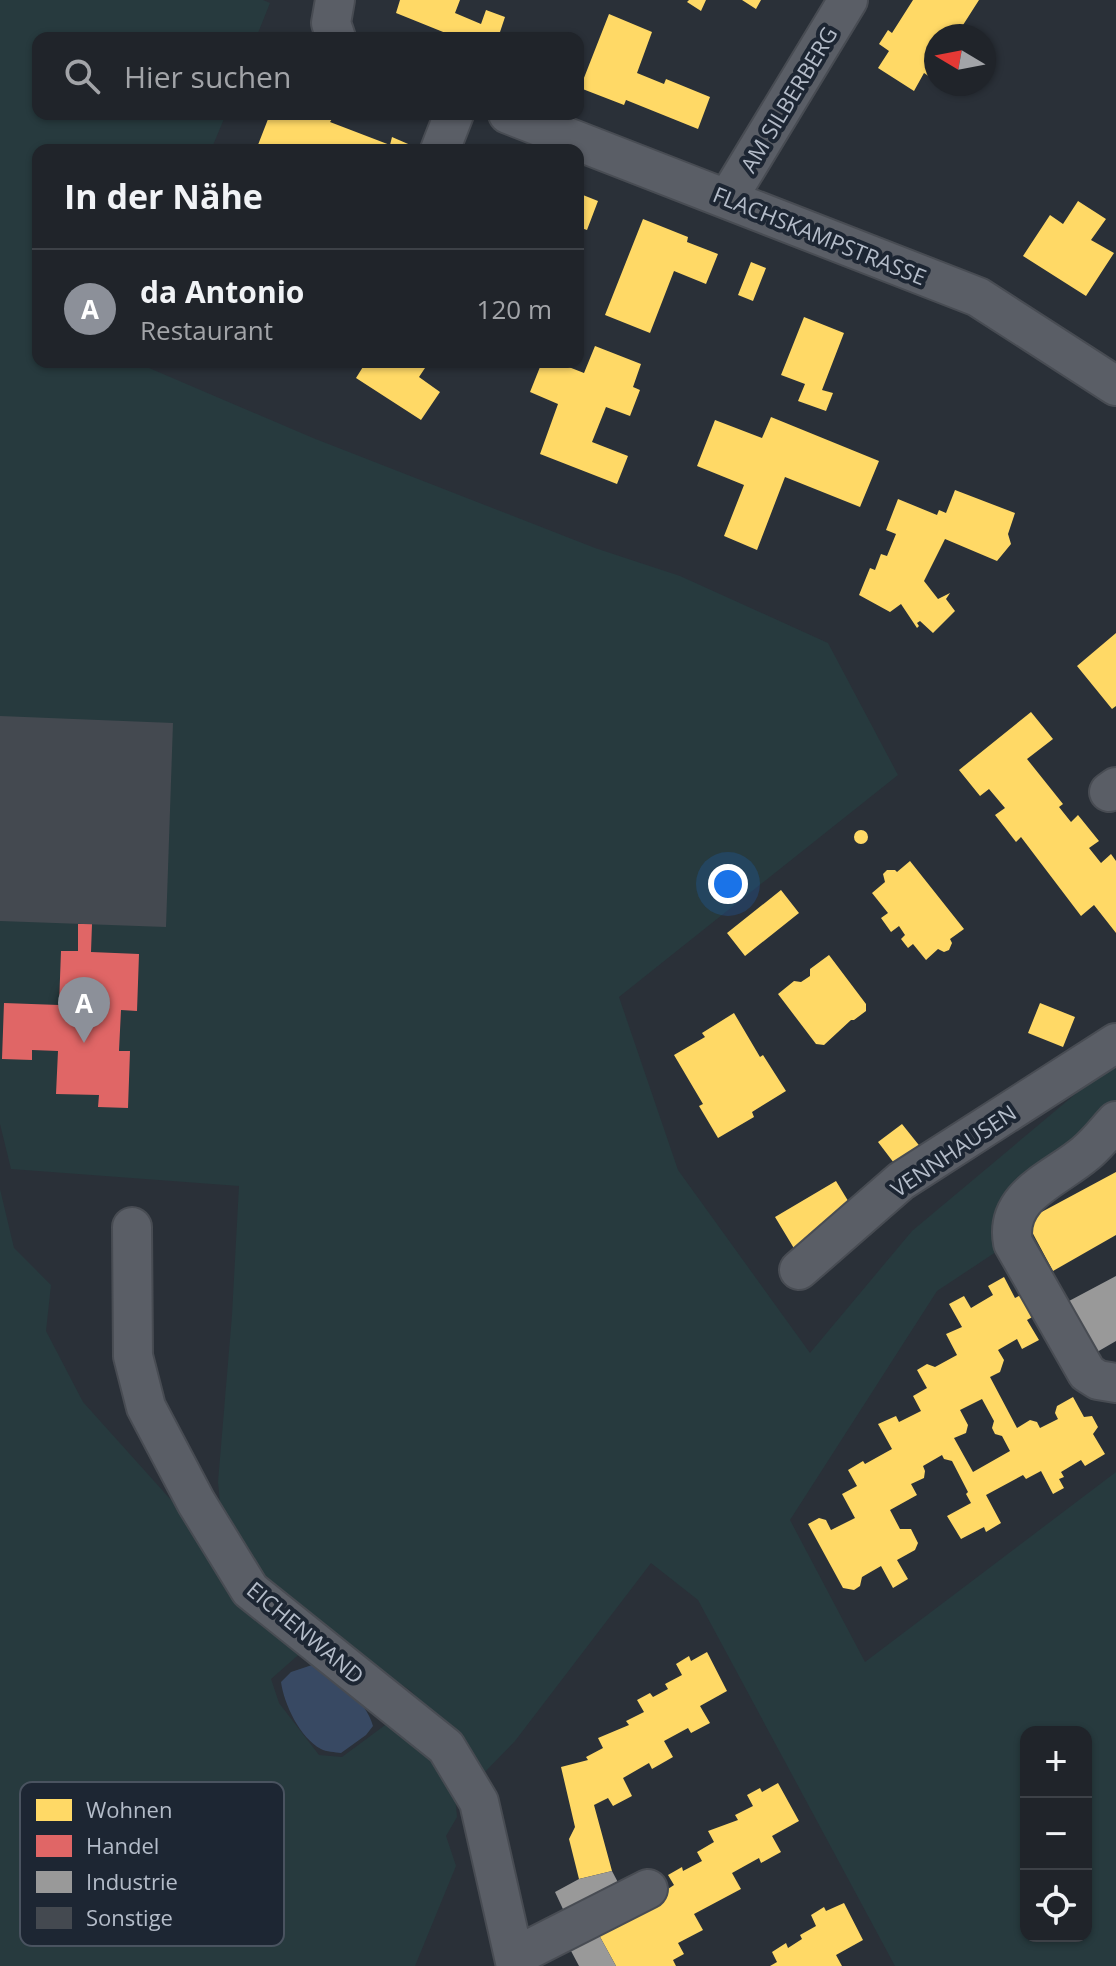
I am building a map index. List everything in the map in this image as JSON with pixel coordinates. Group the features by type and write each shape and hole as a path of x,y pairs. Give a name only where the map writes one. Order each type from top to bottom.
{"street":[{"path":"334,32 331,23 335,0"},
{"name":"AM SILBERBERG","path":"728,198 848,0"},
{"path":"442,144 452,120"},
{"name":"FLACHSKAMPSTRASSE","path":"524,120 978,297 1116,386"},
{"name":"VENNHAUSEN","path":"799,1270 901,1181 1116,1043"},
{"path":"1116,1121 1087,1152 1018,1206 1012,1218 1013,1243 1087,1373 1098,1380 1116,1383"},
{"name":"EICHENWAND","path":"132,1227 133,1356 146,1407 196,1502 250,1590 446,1747 479,1802 515,1961"},
{"path":"515,1961 648,1889"}],"green space":[{"path":"0,0 263,0 270,3 258,32 32,32 32,120 224,120 214,144 32,144 32,368 149,368 313,438 595,548 680,576 828,643 898,775 619,997 678,1170 810,1353 912,1231 1116,1060 1116,1116 1005,1246 937,1291 790,1520 865,1662 1116,1472 1116,1966 895,1966 698,1600 651,1563 515,1741 480,1777 411,1691 352,1652 251,1567 222,1523 218,1482 239,1186 11,1169 0,1124"},
{"path":"0,1189 14,1248 51,1285 46,1331 83,1402 305,1649 271,1679 279,1703 319,1755 342,1757 396,1717 454,1783 457,1817 446,1836 456,1866 415,1966 0,1966"}],"water":[{"path":"312,1665 340,1683 357,1699 373,1726 341,1753 323,1750 313,1744 294,1720 286,1700 281,1682 291,1672"}],"building: Wohnen":[{"path":"400,0 460,0 455,13 481,24 486,10 505,17 500,32 443,32 396,13"},
{"path":"706,0 701,11 687,2"},
{"path":"742,0 761,0 756,9"},
{"path":"913,0 979,0 964,24 924,24 924,73 914,91 878,68 889,51 879,44 888,30 892,33"},
{"path":"609,14 652,32 637,73 664,84 666,79 710,97 698,129 626,100 624,105 584,90 584,78"},
{"path":"268,120 331,120 330,122 387,144 258,144"},
{"path":"392,137 408,144 390,144"},
{"path":"584,195 598,201 587,230 584,229"},
{"path":"1078,201 1106,219 1091,240 1114,253 1086,296 1023,256 1050,215 1063,224"},
{"path":"643,219 688,237 687,242 718,254 706,284 674,271 650,333 605,315"},
{"path":"751,262 766,268 753,301 738,295"},
{"path":"804,317 844,333 822,390 833,393 826,411 798,401 805,384 781,375"},
{"path":"595,346 641,364 633,387 640,390 630,416 606,407 592,442 628,456 617,484 540,454 558,404 530,392 540,368 571,368 584,373"},
{"path":"362,368 425,368 419,377 440,392 421,420 356,378"},
{"path":"771,417 879,461 860,507 785,477 757,550 724,536 744,485 697,466 715,420 762,438"},
{"path":"955,490 1015,513 1008,534 1011,544 997,561 945,539 924,581 938,599 950,593 946,599 955,611 933,633 920,621 917,628 901,604 890,612 859,595 870,568 875,570 881,554 887,556 896,534 886,530 898,499 937,515 939,510 946,513"},
{"path":"1116,633 1116,706 1112,709 1077,666"},
{"path":"1031,712 1053,739 1027,759 1063,804 1059,807 1071,822 1078,815 1099,841 1089,848 1101,863 1111,854 1116,861 1116,933 1094,905 1081,916 1021,837 1016,842 995,815 1005,808 989,789 980,796 959,770"},
{"path":"861,830 868,837 861,844 854,837"},
{"path":"910,861 964,929 950,939 949,950 944,952 938,949 926,960 913,944 908,948 901,939 905,935 899,926 891,932 881,918 888,913 872,893 885,882 883,874 887,870 897,872"},
{"path":"781,890 799,913 745,956 727,933"},
{"path":"829,955 866,1004 866,1011 851,1020 824,1045 816,1044 778,994 794,981 801,982 810,976 810,969"},
{"path":"1040,1003 1075,1017 1063,1047 1028,1033"},
{"path":"734,1013 760,1057 763,1055 786,1091 752,1112 754,1117 718,1138 699,1106 703,1104 674,1055 705,1037 702,1033"},
{"path":"902,1124 922,1149 897,1167 878,1142"},
{"path":"1116,1172 1116,1235 1053,1271 1031,1230 1036,1215"},
{"path":"836,1181 853,1209 795,1250 775,1217"},
{"path":"1004,1277 1015,1298 1030,1290 1041,1312 1027,1320 1039,1340 1022,1349 1017,1339 998,1350 1004,1360 1000,1372 990,1377 1017,1428 1030,1420 1037,1422 1040,1428 1058,1419 1055,1413 1057,1406 1073,1397 1084,1417 1092,1416 1098,1427 1093,1434 1105,1454 1085,1466 1081,1460 1061,1472 1064,1477 1059,1479 1064,1488 1053,1494 1041,1471 1026,1479 1023,1475 986,1495 1001,1523 986,1532 984,1527 961,1539 947,1516 971,1503 952,1461 944,1459 942,1455 923,1466 924,1478 911,1484 917,1495 890,1510 900,1529 911,1529 918,1543 915,1550 897,1560 908,1579 893,1588 881,1566 862,1577 860,1586 854,1590 843,1588 808,1524 819,1518 826,1520 831,1530 855,1518 842,1494 857,1486 848,1470 892,1449 878,1424 896,1416 899,1422 921,1411 913,1396 927,1388 917,1370 927,1364 935,1367 957,1355 946,1334 962,1327 949,1304 964,1296 971,1308 993,1295 988,1286","holes":["982,1399 994,1421 992,1428 995,1434 1002,1436 1010,1451 973,1472 954,1438 966,1433 968,1425 960,1410"]},
{"path":"707,1652 727,1691 700,1706 710,1723 691,1733 688,1728 664,1741 673,1757 652,1769 649,1763 623,1778 632,1796 613,1806 608,1798 594,1805 612,1871 579,1879 569,1839 575,1827 561,1767 588,1760 586,1757 603,1748 598,1738 629,1725 626,1721 644,1712 637,1700 650,1693 653,1697 668,1689 665,1684 682,1675 676,1664 689,1656 691,1661"},
{"path":"778,1783 799,1821 772,1836 781,1852 761,1863 759,1858 732,1873 741,1889 694,1914 703,1930 678,1943 684,1954 673,1960 676,1966 616,1966 599,1935 674,1885 668,1875 702,1861 697,1852 714,1842 708,1831 738,1820 735,1815 753,1806 747,1795 760,1788 762,1792"},
{"path":"844,1903 863,1940 836,1955 842,1966 770,1966 777,1962 772,1952 786,1943 788,1948 802,1939 800,1935 816,1926 811,1915 824,1907 826,1911"}],"building: Handel":[{"path":"78,924 92,924 91,952 139,954 137,1011 121,1010 119,1051 130,1051 128,1108 98,1107 99,1095 56,1094 58,1051 32,1050 32,1060 2,1059 4,1003 59,1005 61,951 78,951"}],"building: Industrie":[{"path":"1116,1276 1116,1341 1097,1352 1069,1301"},
{"path":"612,1871 623,1892 569,1922 555,1892 579,1879"},
{"path":"599,1935 616,1966 579,1966 570,1949"}],"building: Sonstige":[{"path":"0,716 173,723 166,927 0,921"}],"place":[{"name":"da Antonio","path":"84,1043"}]}
